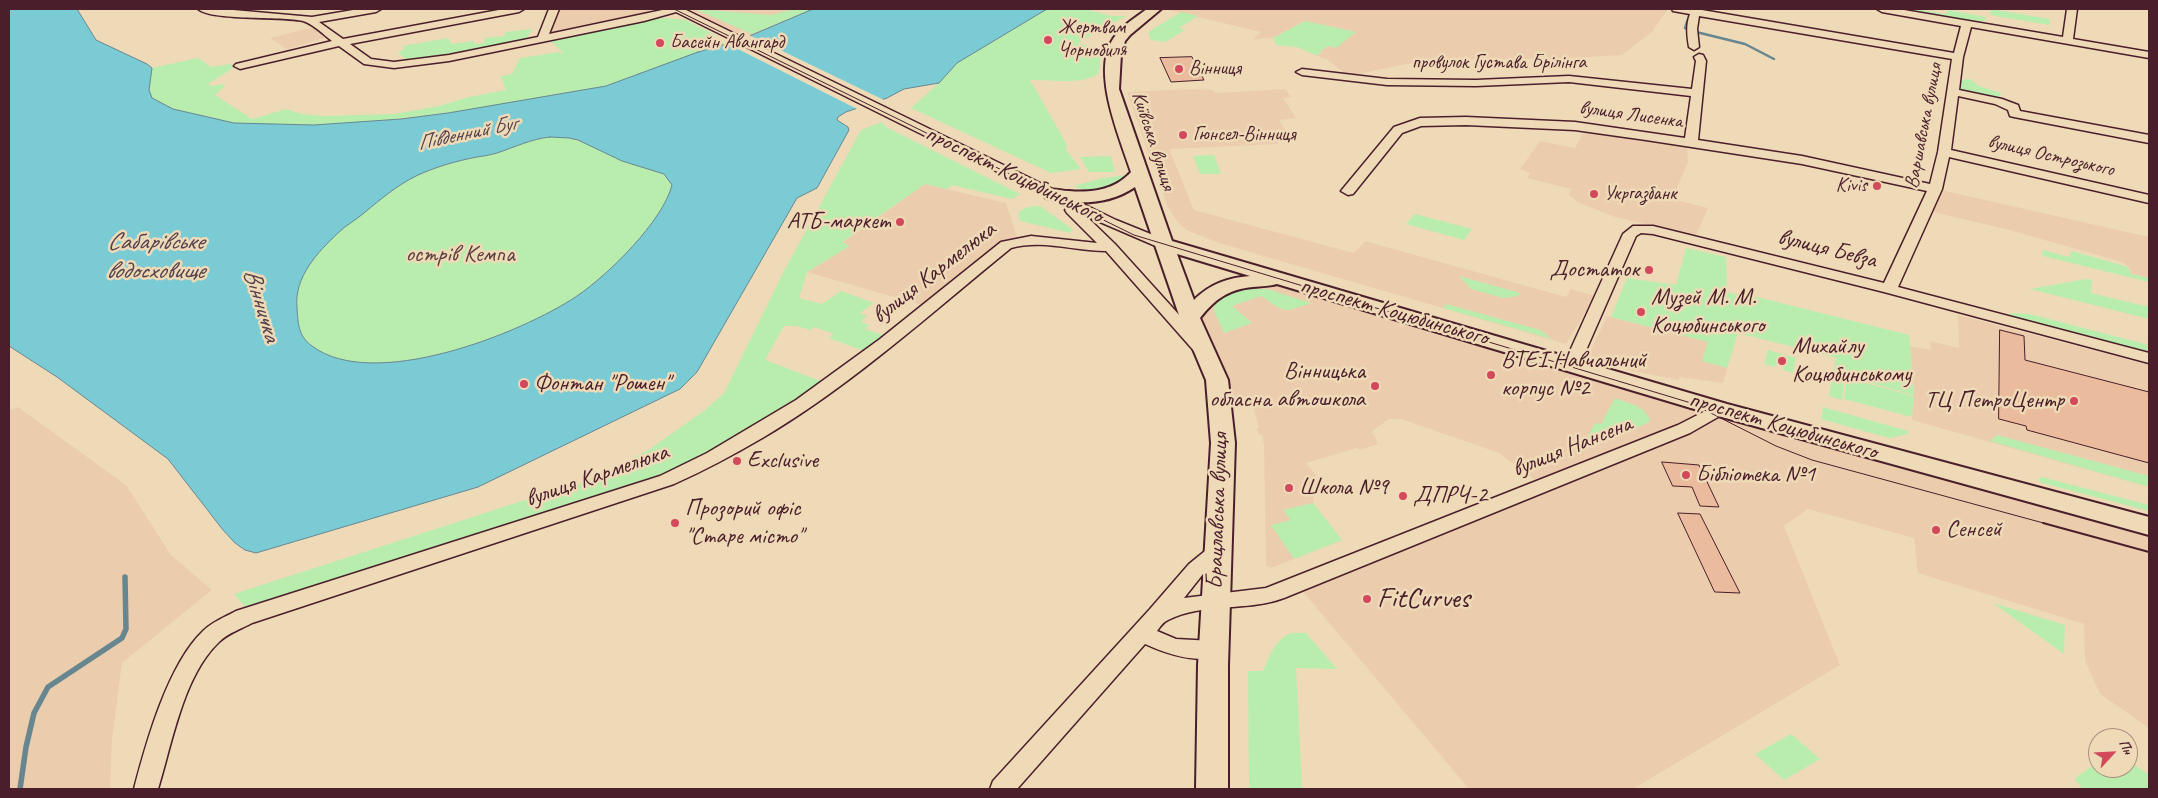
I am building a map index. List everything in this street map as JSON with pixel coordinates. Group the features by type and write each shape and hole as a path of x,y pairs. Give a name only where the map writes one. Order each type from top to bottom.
{"main road":[{"name":"Київська вулиця","path":"1155,9 1126,32 1118,41 1114,54 1112,89 1163,244"},
{"path":"1052,194 1074,197 1103,194 1127,185 1139,173"},
{"name":"проспект Коцюбинського","path":"1163,244 1719,409 2149,526"},
{"name":"Брацлавська вулиця","path":"1163,244 1190,318 1217,380 1223,443 1213,650 1212,789"},
{"path":"1190,318 1214,290 1234,283 1283,279"}],"street":[{"path":"203,9 230,13 296,16 310,20 368,62 394,65 438,60 545,39 677,9"},
{"path":"310,20 352,11 376,9"},
{"path":"240,66 341,42 520,9"},
{"path":"545,39 543,37 554,9"},
{"path":"644,18 657,9"},
{"name":"проспект Коцюбинського","path":"677,9 1052,194 1128,230 1163,244"},
{"path":"1677,9 1958,57"},
{"path":"1882,9 2149,54"},
{"path":"2068,40 2072,9"},
{"path":"1691,143 1701,61 1696,52 1691,31 1692,19 1696,12"},
{"path":"644,18 694,18"},
{"name":"Варшавська вулиця","path":"1889,289 1935,189 1944,152 1958,57 1966,23"},
{"name":"провулок Густава Брілінга","path":"1302,72 1387,82 1476,83 1569,79 1696,93"},
{"path":"1953,92 2005,103 2014,108 2014,113 2149,139"},
{"name":"вулиця Лисенка","path":"1348,191 1393,134 1408,125 1420,122 1466,121 1575,126 1802,160 1935,189"},
{"name":"вулиця Острозького","path":"1944,152 2149,199"},
{"path":"1052,194 1090,226 1205,354"},
{"name":"вулиця Бевза","path":"1572,364 1630,234 1638,229 1653,230 1889,289 2149,358"},
{"name":"вулиця Кармелюка","path":"146,789 171,710 190,662 211,636 226,626 244,617 667,480 708,462 802,404 846,373 1006,245 1018,240 1030,240 1097,248 1110,247"},
{"name":"вулиця Нансена","path":"1158,615 1187,605 1268,596 1691,426 1719,409"},
{"path":"1002,789 1142,634 1196,570 1217,552"},
{"path":"1142,634 1174,647 1213,650"}],"shaded area":[{"path":"558,9 652,9 647,13 555,34 551,31"},
{"path":"679,9 813,9 740,40"},
{"path":"1164,9 1668,9 1652,32 1622,55 1558,59 1431,59 1348,76 1328,60 1315,55 1322,54 1318,52 1328,46 1305,21 1273,38 1253,39 1261,32"},
{"path":"314,27 327,37 287,49 270,38"},
{"path":"1285,89 1291,97 1283,98 1296,118 1279,120 1285,130 1272,131 1279,144 1169,149 1194,210 1354,253 1365,241 1566,297 1571,289 1595,296 1566,344 1219,243 1186,230 1174,217 1167,205 1127,92 1213,90 1215,93"},
{"path":"1586,128 1687,144 1688,162 1672,199 1708,208 1696,236 1615,217 1577,202 1569,195 1571,189 1527,178 1530,173 1520,169 1540,141 1575,148"},
{"path":"925,184 1006,203 1018,240 929,307 807,272 849,246 842,243"},
{"path":"1941,190 2149,237 2149,278 2132,274 2129,267 2122,262 2009,230 1933,212"},
{"path":"1283,279 1719,409 1543,486 1499,453 1401,419 1389,419 1372,431 1378,444 1306,463 1316,475 1313,503 1342,540 1271,568 1266,565 1264,445 1262,435 1259,434 1256,428 1259,428 1250,396 1219,400 1190,318 1214,290"},
{"path":"1958,315 2149,365 2149,487 1912,420 1914,395 1910,346 1931,350 1930,341 1959,348"},
{"path":"1607,316 1733,348 1723,383 1679,377 1679,380 1637,372 1597,361 1589,354"},
{"path":"18,407 126,485 171,555 212,590 122,663 112,740 110,789 9,789 9,411"},
{"path":"1722,410 2149,525 2149,728 2100,694 2085,661 2084,624 1918,573 1914,538 1808,509 1784,526 1840,665 1633,789 1469,789 1299,587"}],"green space":[{"path":"695,9 771,15 794,9 813,9 752,34"},
{"path":"1047,9 1085,9 1112,16 1126,16 1078,43 1101,50 1098,74 1090,78 1074,81 1030,80 1067,145 1066,150 1081,169 1051,173 911,108 939,83 957,63"},
{"path":"1889,9 1916,9 1946,14 1948,10 1986,17 1985,21 1974,21"},
{"path":"1991,9 2050,19 2049,25 1990,15"},
{"path":"1181,12 1198,16 1179,28 1185,30 1165,42 1151,40 1148,32"},
{"path":"647,19 686,20 717,36 713,37 727,44 606,86 448,113 358,123 314,125 226,123 173,109 152,98 149,90 152,68 198,58 211,67 232,64 233,68 208,84 211,86 225,84 215,95 252,119 286,109 302,114 324,116 394,114 439,106 469,97 506,90 501,76 512,74 520,58 559,52 564,54 549,39"},
{"path":"1305,21 1356,32 1336,48 1328,46 1319,52 1323,53 1315,55 1297,47 1276,45 1273,38"},
{"path":"532,29 526,40 469,52 402,60 405,58 398,53 404,49 403,46 448,38 452,44 474,41 474,44 484,43 485,38 505,36 505,32"},
{"path":"1970,79 1979,86 2001,93 2000,98 1962,92 1959,89 1960,80"},
{"path":"882,122 886,127 1020,194 1012,199 952,185 947,189 925,184 842,242 850,246 807,272 799,298 822,304 841,291 874,303 860,313 867,316 861,322 869,325 865,329 886,336 867,352 829,338 834,334 815,327 809,330 798,326 784,326 765,360 826,383 759,427 670,474 247,609 234,594 550,492 564,490 600,475 650,449 705,410 724,393 784,271 861,130"},
{"name":"острів Кемпа","path":"550,137 569,138 665,174 672,185 658,215 646,230 633,246 590,287 552,311 484,341 408,360 371,363 339,359 307,342 301,333 298,318 297,296 299,285 315,257 344,227 361,216 395,188 423,173 453,162 494,154 530,141"},
{"path":"1214,155 1221,174 1200,174 1193,156"},
{"path":"1111,156 1115,172 1089,172 1080,157"},
{"path":"1127,175 1127,180 1122,183 1089,193 1074,186 1103,178"},
{"path":"1040,206 1072,229 1071,233 1020,221 1018,213 1025,208"},
{"path":"1415,214 1472,229 1464,240 1406,224"},
{"path":"1686,248 1726,257 1729,293 1753,296 1909,335 1914,395 1845,376 1842,400 1829,396 1836,358 1738,333 1727,368 1702,361 1708,342 1611,317 1627,278 1676,285"},
{"path":"2042,250 2069,257 2072,251 2128,267 2131,274 2149,278 2149,282 2043,256"},
{"path":"1459,276 1520,293 1518,296 1503,298 1471,289"},
{"path":"2086,279 2092,280 2091,293 2149,307 2149,319 2030,289"},
{"path":"1244,289 1267,289 1311,303 1295,309 1284,310 1261,296 1232,306 1252,323 1224,333 1213,309 1219,300 1226,295"},
{"path":"1446,304 1540,330 1552,339 1443,308"},
{"path":"2010,313 2030,314 2149,345 2149,353 2011,317"},
{"path":"1768,350 1796,358 1793,373 1783,370 1783,366 1776,364 1775,367 1764,364"},
{"path":"1847,378 1914,396 1912,417 1844,399"},
{"path":"1615,398 1637,406 1644,411 1650,419 1648,423 1581,449 1595,423 1601,424"},
{"path":"1823,407 1908,431 1908,434 1889,438 1821,419"},
{"path":"1997,435 2149,476 2149,487 1990,441"},
{"path":"2042,477 2149,505 2149,511 2042,483 2039,481 2039,478"},
{"path":"1313,503 1342,540 1294,559 1271,525 1291,520 1283,510"},
{"path":"1993,603 2065,625 2064,654"},
{"path":"1293,633 1306,633 1337,669 1296,668 1302,789 1249,789 1248,671 1263,671 1269,656 1282,638"},
{"path":"1791,734 1820,759 1784,780 1755,754"},
{"path":"2138,767 2149,775 2149,789 2083,789 2075,780 2076,777 2088,769 2088,778 2138,778"}],"water":[{"name":"Сабарівське водосховище","path":"9,9 77,9 96,40 152,68 149,90 152,98 173,109 234,123 314,125 401,119 448,113 606,86 698,52 740,40 813,9 1047,9 957,63 939,83 904,89 887,98 846,112 838,117 837,120 848,127 849,130 817,188 797,198 697,372 680,389 478,487 256,553 245,550 235,543 223,530 168,459 57,377 9,346","holes":["550,137 578,140 622,161 664,174 672,185 658,215 646,230 633,246 590,287 552,311 484,341 408,360 371,363 339,359 307,342 298,324 297,296 299,285 315,257 341,230 389,193 416,176 446,165 497,153 530,141"]}],"pier":[{"path":"747,34 886,101 859,110 724,42"}],"building":[{"name":"Вінниця","path":"1192,57 1204,80 1171,82 1160,58"},
{"name":"ТЦ ПетроЦентр","path":"2000,330 2024,336 2025,360 2149,392 2149,463 2027,430 2026,426 1999,419"},
{"name":"Бібліотека №1","path":"1662,462 1699,465 1719,507 1700,506 1692,487 1673,486"},
{"path":"1678,513 1700,514 1740,593 1715,592"}],"waterway":[{"path":"1690,13 1685,28 1688,30 1745,44 1774,59"},
{"name":"Вінничка","path":"20,789 26,747 34,713 48,687 122,638 126,629 125,577"}],"tram line":[{"path":"674,9 1134,235 1691,403 1776,446 1812,460 2047,524"},
{"path":"2043,523 2149,552"}],"place":[{"name":"Жертвам Чорнобиля","path":"1048,40"},
{"name":"Басейн Авангард","path":"660,43"},
{"name":"Вінниця","path":"1179,69"},
{"name":"Гюнсел-Вінниця","path":"1183,135"},
{"name":"Kivis","path":"1877,186"},
{"name":"Укргазбанк","path":"1594,194"},
{"name":"АТБ-маркет","path":"900,222"},
{"name":"Достаток","path":"1649,270"},
{"name":"Музей М. М. Коцюбинського","path":"1641,312"},
{"name":"Михайлу Коцюбинському","path":"1782,361"},
{"name":"ВТЕІ Навчальний корпус №2","path":"1491,375"},
{"name":"Фонтан \"Рошен\"","path":"524,384"},
{"name":"Вінницька обласна автошкола","path":"1375,386"},
{"name":"ТЦ ПетроЦентр","path":"2074,401"},
{"name":"Exclusive","path":"737,461"},
{"name":"Бібліотека №1","path":"1686,475"},
{"name":"Школа №9","path":"1289,488"},
{"name":"ДПРЧ-2","path":"1403,496"},
{"name":"Прозорий офіс \"Старе місто\"","path":"675,523"},
{"name":"Сенсей","path":"1936,530"},
{"name":"FitCurves","path":"1367,599"}],"water label":[{"name":"Південний Буг","path":"467,134"}]}
